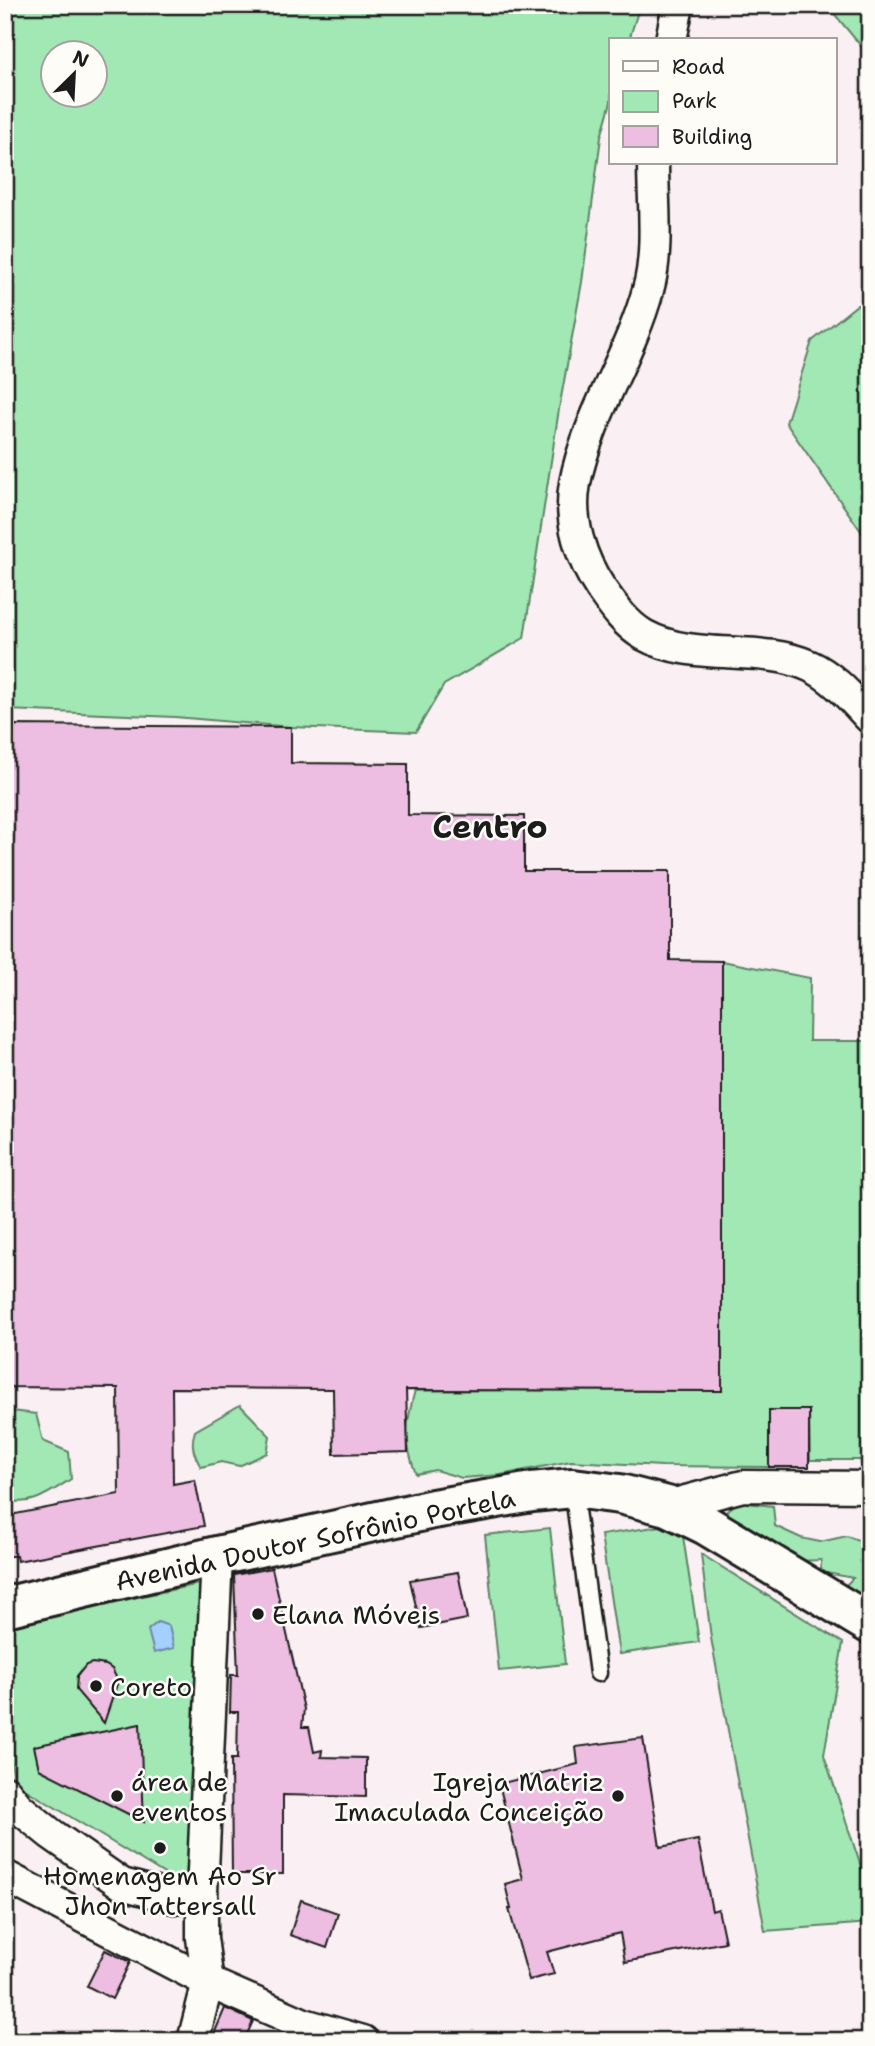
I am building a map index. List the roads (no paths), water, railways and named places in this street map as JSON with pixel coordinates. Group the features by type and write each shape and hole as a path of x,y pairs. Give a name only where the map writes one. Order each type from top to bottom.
{"main road":[{"name":"Avenida Doutor Sofrônio Portela","path":"5,1607 217,1556 433,1509 532,1492 573,1488 620,1494 667,1506 706,1525 870,1625"}],"street":[{"path":"671,38 678,5"},
{"path":"653,164 653,247 649,286 641,315 583,452 574,486 576,533 588,569 626,621 645,635 685,649 777,657 809,666 844,691 870,718"},
{"path":"667,1506 743,1486 870,1487"},
{"path":"193,2041 208,1982 202,1938 202,1893 217,1556"},
{"path":"5,1791 19,1808 51,1834 122,1884 174,1898 202,1893"},
{"path":"5,1876 208,1982 304,2024 362,2041"}],"lane":[{"path":"573,1488 598,1672"}],"water":[{"path":"158,1622 169,1626 174,1648 154,1653 148,1630"}],"place":[{"name":"Elana Móveis","path":"258,1614"},
{"name":"Coreto","path":"96,1686"},
{"name":"área de eventos","path":"117,1796"},
{"name":"Igreja Matriz Imaculada Conceição","path":"618,1796"},
{"name":"Homenagem Ao Sr Jhon Tattersall","path":"160,1848"}],"district":[{"name":"Centro","path":"490,826"}]}
